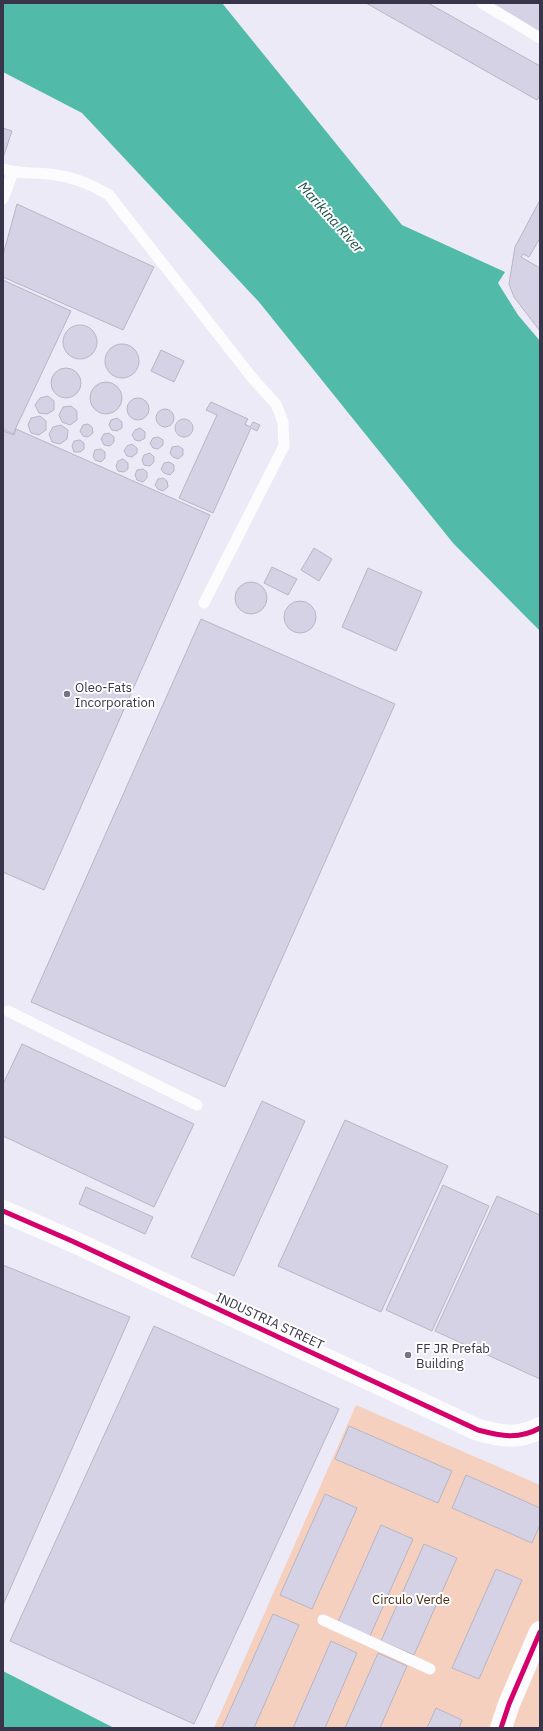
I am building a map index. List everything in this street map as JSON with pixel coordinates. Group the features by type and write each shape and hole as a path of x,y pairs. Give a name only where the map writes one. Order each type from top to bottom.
{"street":[{"name":"INDUSTRIA STREET","path":"3,1211 78,1244 478,1430 503,1436 537,1435"},
{"path":"501,1728 509,1704 540,1632"}],"lane":[{"path":"482,3 540,38"},
{"path":"3,199 8,170 50,174 93,185 109,195 254,380 276,404 283,422 284,446 204,603"},
{"path":"8,1011 197,1105"},
{"path":"323,1620 430,1669"}],"green space":[{"name":"Circulo Verde","path":"356,1405 540,1485 540,1728 214,1728"}],"water":[{"name":"Marikina River","path":"3,3 222,3 402,225 505,272 498,283 518,315 540,341 540,631 453,543 259,302 82,113 3,72"},
{"path":"3,1671 114,1728 3,1728"}],"building":[{"path":"366,3 428,3 540,66 540,95 537,100"},
{"path":"489,3 540,3 540,32"},
{"path":"3,128 12,131 3,158"},
{"path":"540,200 540,238 529,257 523,254 521,257 540,268 540,331 514,297 509,284 515,247"},
{"path":"17,204 154,267 123,330 3,277 3,255"},
{"path":"3,280 71,311 13,434 3,429"},
{"path":"77,325 83,325 87,326 94,332 97,342 96,349 90,356 83,359 77,359 73,358 66,352 63,345 63,339 64,335 70,328"},
{"path":"119,344 125,344 129,345 136,351 139,361 138,368 132,375 125,378 119,378 115,377 108,371 105,364 105,358 106,354 112,347"},
{"path":"161,350 184,361 174,382 151,371"},
{"path":"66,368 77,372 81,383 77,394 66,398 55,394 51,383 55,372"},
{"path":"106,382 117,387 122,398 117,409 106,414 95,409 90,398 95,387"},
{"path":"48,396 54,401 54,410 47,414 39,413 35,405 40,398"},
{"path":"138,398 146,401 149,409 146,417 138,420 130,417 127,409 130,401"},
{"path":"211,402 248,419 245,424 250,427 253,422 260,425 257,431 251,428 213,513 179,498 217,415 206,410"},
{"path":"71,406 77,411 77,420 70,425 62,422 59,415 63,407"},
{"path":"165,409 171,412 174,418 171,424 165,427 159,424 156,418 159,412"},
{"path":"40,416 46,421 46,430 39,435 31,433 28,425 31,418"},
{"path":"117,418 122,422 122,428 117,431 112,430 109,425 111,420"},
{"path":"180,419 188,419 193,424 191,435 188,437 180,437 175,432 175,424"},
{"path":"88,424 92,427 93,433 88,437 83,436 80,431 83,425"},
{"path":"61,425 68,430 67,439 60,444 52,442 49,434 53,427"},
{"path":"140,428 145,432 145,438 140,441 135,440 132,435 135,430"},
{"name":"Oleo-Fats Incorporation","path":"16,429 210,515 44,890 3,872 3,431 14,435"},
{"path":"109,433 114,437 114,442 110,446 104,445 101,439 104,434"},
{"path":"158,437 163,440 163,445 158,449 153,448 150,443 153,438"},
{"path":"80,440 84,443 84,449 80,452 74,452 72,446 74,441"},
{"path":"132,444 137,448 137,453 132,457 127,456 124,451 127,446"},
{"path":"178,446 183,449 183,455 178,459 173,457 170,453 172,447"},
{"path":"101,449 105,452 105,458 101,462 95,460 93,456 95,450"},
{"path":"150,453 154,457 154,462 150,466 144,465 142,460 144,455"},
{"path":"123,459 128,463 128,469 124,472 118,471 116,466 118,461"},
{"path":"169,462 174,465 174,471 170,475 164,473 161,469 164,463"},
{"path":"143,469 147,472 147,478 143,482 137,480 135,475 137,470"},
{"path":"163,478 167,481 168,487 163,491 158,489 155,485 158,479"},
{"path":"314,548 332,559 319,581 301,570"},
{"path":"272,567 297,579 288,595 264,583"},
{"path":"368,568 422,592 396,651 342,627"},
{"path":"251,582 262,587 267,598 262,609 251,614 240,609 235,598 240,587"},
{"path":"300,601 311,606 316,617 311,628 300,633 289,628 284,617 289,606"},
{"path":"201,619 395,704 225,1087 31,1002"},
{"path":"22,1044 194,1124 154,1207 3,1136 3,1084"},
{"path":"262,1101 305,1121 234,1276 191,1257"},
{"path":"345,1120 448,1166 381,1312 278,1266"},
{"path":"443,1185 489,1206 432,1331 386,1310"},
{"path":"86,1187 153,1217 145,1234 79,1204"},
{"path":"497,1196 540,1215 540,1379 435,1331"},
{"path":"3,1265 130,1317 3,1605"},
{"path":"154,1326 339,1409 194,1724 10,1641"},
{"path":"349,1426 452,1471 438,1503 335,1459"},
{"path":"466,1475 540,1508 540,1525 532,1543 452,1508"},
{"path":"325,1494 357,1508 312,1609 280,1595"},
{"path":"381,1525 413,1539 370,1636 338,1622"},
{"path":"424,1544 457,1558 414,1655 381,1641"},
{"path":"496,1569 522,1580 479,1679 452,1668"},
{"path":"273,1614 299,1625 254,1728 222,1728"},
{"path":"331,1641 357,1653 325,1728 293,1728"},
{"path":"378,1653 407,1666 380,1728 345,1728"},
{"path":"436,1708 462,1720 459,1728 427,1728"}],"cycle path":[{"path":"3,1211 72,1241 478,1430 509,1436 532,1432 540,1428"},
{"path":"501,1728 509,1704 540,1632"}],"place":[{"name":"Oleo-Fats Incorporation","path":"67,694"},
{"name":"FF JR Prefab Building","path":"408,1355"}]}
